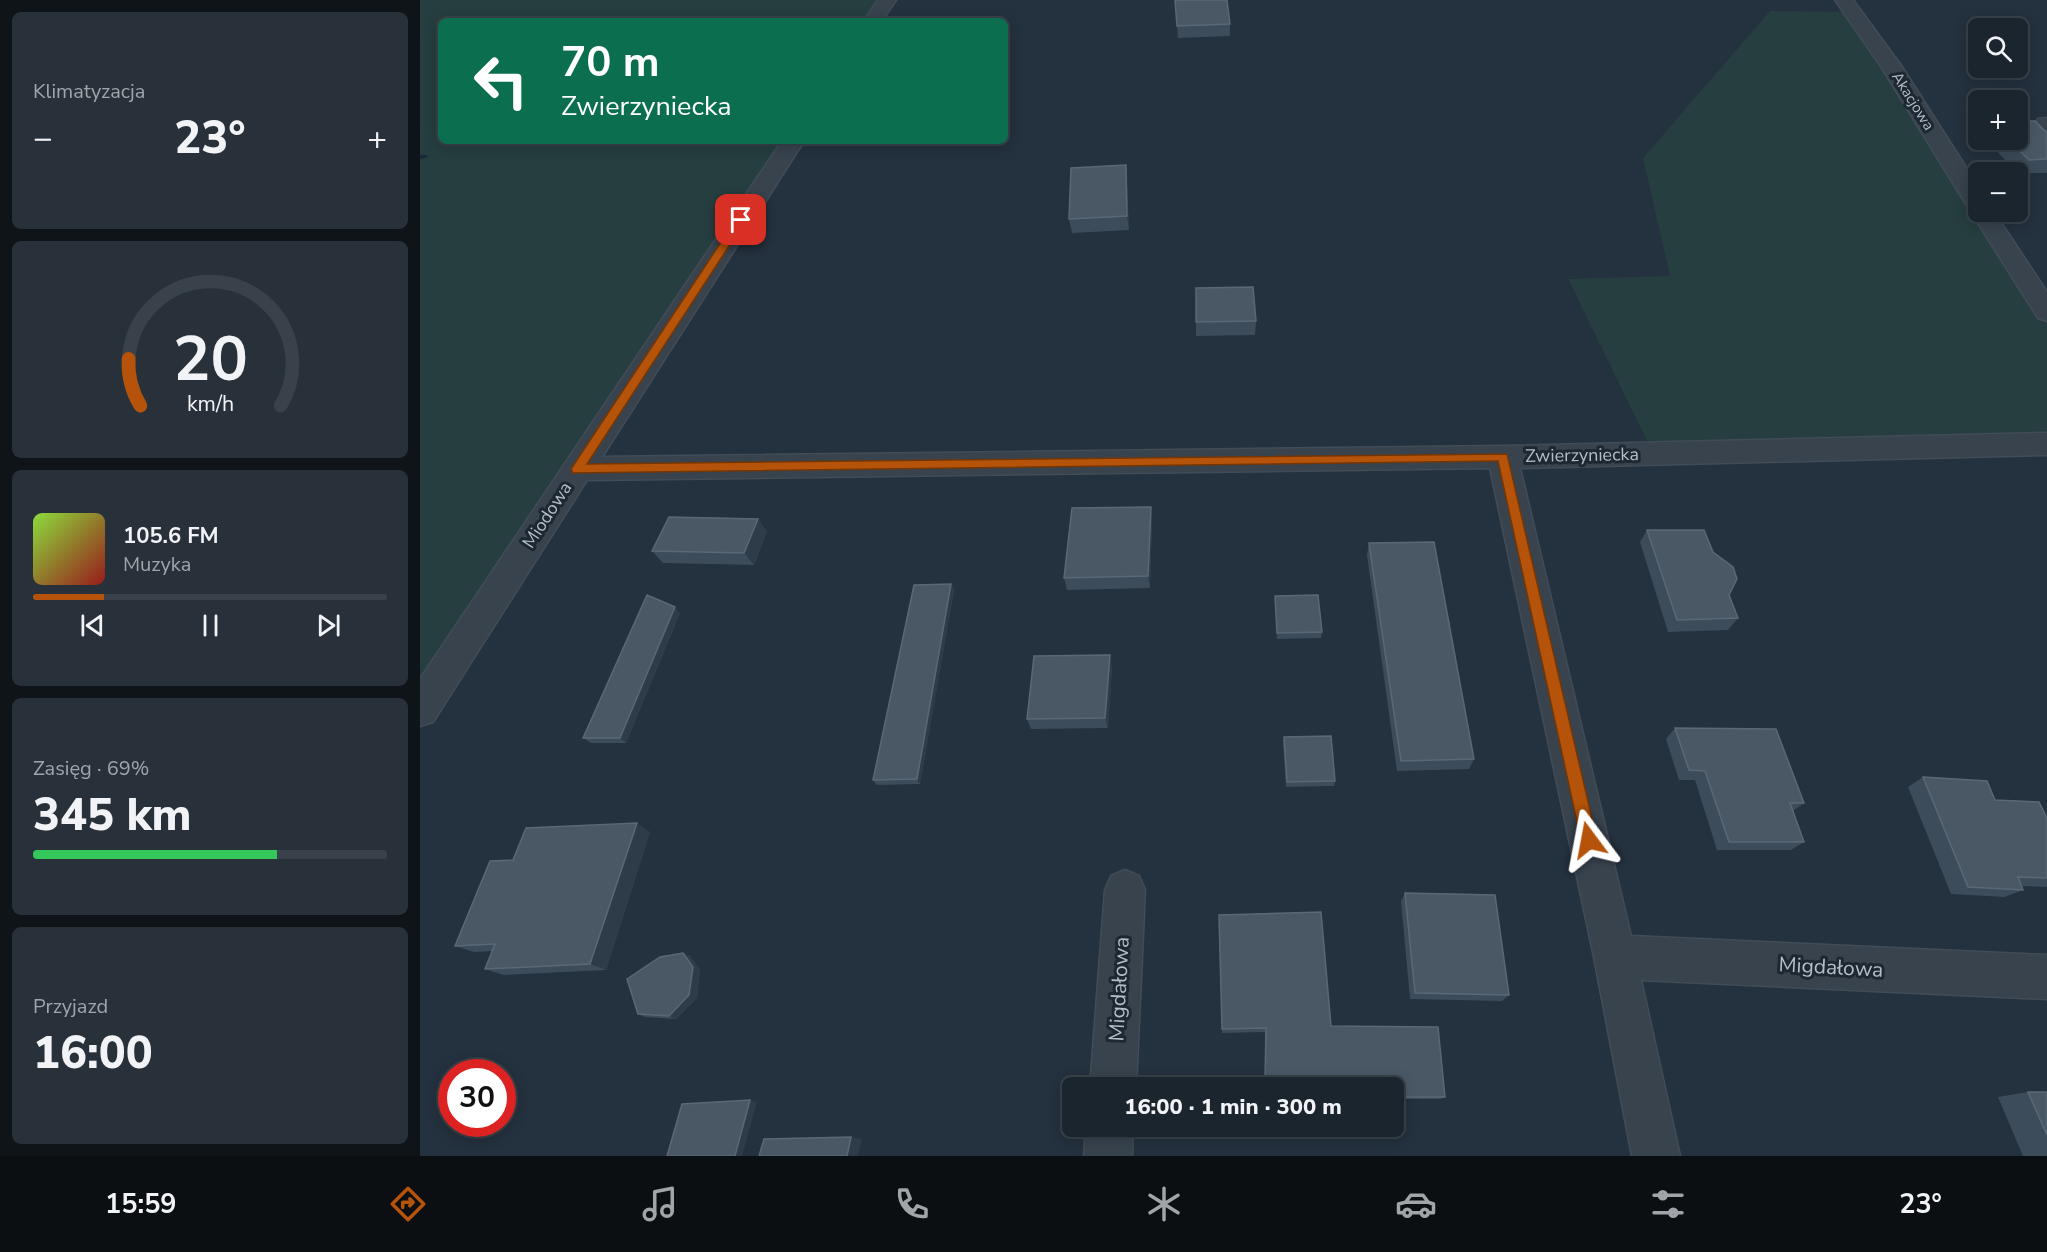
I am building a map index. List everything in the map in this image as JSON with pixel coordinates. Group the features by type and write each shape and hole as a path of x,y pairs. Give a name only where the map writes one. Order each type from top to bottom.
{"street":[{"path":"875,18 887,0"},
{"name":"Akacjowa","path":"1844,0 1892,67 1968,188"},
{"name":"Miodowa","path":"420,710 791,144"},
{"path":"1989,222 2047,312"},
{"name":"Zwierzyniecka","path":"577,469 1503,457 2047,444"},
{"path":"1503,457 1615,957 1656,1156"},
{"name":"Migdałowa","path":"1114,1077 1125,890"},
{"name":"Migdałowa","path":"1615,957 2047,977"},
{"path":"1108,1156 1109,1137"}],"green space":[{"path":"420,0 887,0 875,18 438,18 438,144 791,144 420,710"},
{"path":"1770,11 1853,12 1968,189 1968,222 1989,222 2047,312 2047,444 1653,453 1568,279 1670,276 1643,158"}],"building":[{"path":"1175,0 1227,0 1230,24 1177,26"},
{"path":"2028,121 2035,121 2047,133 2047,159 2029,160 2019,150 2028,150"},
{"path":"1126,165 1127,216 1069,219 1071,168"},
{"path":"1253,287 1256,321 1196,322 1196,288"},
{"path":"1151,507 1148,576 1064,578 1072,508"},
{"path":"669,517 758,519 744,553 652,551"},
{"path":"1647,530 1704,530 1713,552 1733,567 1737,579 1729,595 1738,618 1677,620"},
{"path":"1434,542 1474,759 1401,761 1369,543"},
{"path":"951,584 917,779 873,780 914,585"},
{"path":"647,595 675,607 620,738 583,738"},
{"path":"1318,595 1322,632 1277,633 1275,596"},
{"path":"1110,655 1105,718 1027,719 1034,656"},
{"path":"1675,728 1776,729 1804,803 1790,803 1804,842 1729,842 1705,771 1689,770"},
{"path":"1331,736 1335,781 1287,782 1284,737"},
{"path":"1923,777 1987,781 1995,800 2039,802 2047,818 2047,878 2018,877 2023,890 1968,887"},
{"path":"637,823 590,964 485,969 495,944 455,946 490,861 513,860 526,828"},
{"path":"1405,893 1495,895 1509,995 1415,993"},
{"path":"1321,912 1331,1026 1438,1027 1445,1097 1404,1097 1404,1077 1265,1077 1266,1028 1222,1029 1219,915"},
{"path":"683,953 693,967 689,995 669,1016 638,1014 627,979 660,957"},
{"path":"2028,1092 2047,1092 2047,1135"},
{"path":"750,1100 735,1156 667,1156 682,1104"},
{"path":"851,1137 847,1156 759,1156 764,1139"}],"route":[{"path":"741,220 577,469 1503,457 1589,840"}]}
